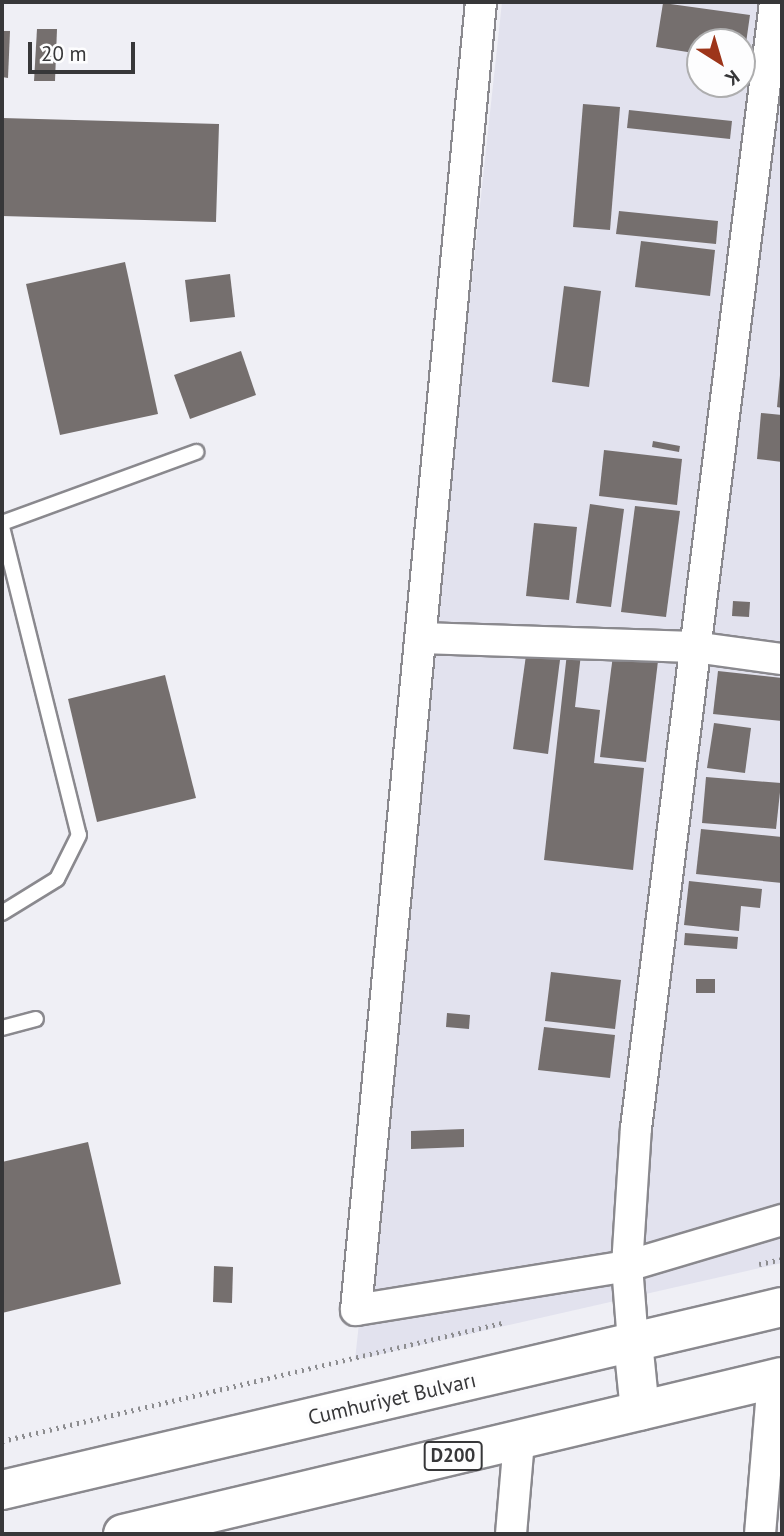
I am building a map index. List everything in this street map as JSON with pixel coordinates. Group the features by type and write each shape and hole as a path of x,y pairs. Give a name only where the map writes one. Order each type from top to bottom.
{"main road":[{"name":"Cumhuriyet Bulvarı","path":"2,1490 782,1307"},
{"path":"633,1342 640,1411"},
{"name":"D200","path":"123,1534 164,1529 777,1378"}],"street":[{"path":"481,2 356,1310 627,1266 782,1220"},
{"path":"633,1342 627,1266 636,1128 775,2"},
{"path":"421,638 694,647 782,659"},
{"path":"760,1534 775,1427 777,1378"},
{"path":"512,1534 519,1440"}],"lane":[{"path":"2,912 57,879 79,835 2,525 196,452"},
{"path":"2,1028 36,1019"}],"path":[{"path":"2,1441 511,1320"}],"shaded area":[{"path":"502,2 782,2 782,1263 355,1360"}],"building":[{"path":"663,3 750,15 748,28 686,28 686,52 656,47"},
{"path":"37,29 57,29 55,81 34,81"},
{"path":"2,31 10,31 8,78 2,77"},
{"path":"583,104 620,107 610,230 573,227"},
{"path":"629,110 732,121 730,139 627,128"},
{"path":"2,118 219,124 216,222 2,216"},
{"path":"619,211 718,221 716,244 616,234"},
{"path":"641,241 715,250 710,296 635,287"},
{"path":"125,262 158,414 60,435 26,284"},
{"path":"230,274 235,317 190,322 185,280"},
{"path":"564,286 601,291 589,387 552,382"},
{"path":"241,351 256,395 190,419 174,375"},
{"path":"782,375 782,408 777,407"},
{"path":"761,413 782,415 782,462 757,459"},
{"path":"653,441 680,446 679,452 652,447"},
{"path":"604,450 682,459 677,505 599,496"},
{"path":"590,504 624,509 611,607 576,603"},
{"path":"635,506 680,511 666,617 621,612"},
{"path":"534,523 577,527 569,600 526,596"},
{"path":"733,601 750,602 749,617 732,616"},
{"path":"527,648 561,652 548,754 513,749"},
{"path":"567,653 581,654 575,707 600,710 594,763 644,768 633,870 544,860"},
{"path":"613,655 658,661 646,762 600,757"},
{"path":"718,671 782,678 782,721 713,714"},
{"path":"165,675 196,798 97,822 68,699"},
{"path":"714,723 751,728 745,773 707,768"},
{"path":"706,777 781,783 776,829 702,823"},
{"path":"701,829 782,837 782,883 696,874"},
{"path":"689,881 762,889 760,908 741,906 739,931 684,925"},
{"path":"685,933 738,937 737,949 684,945"},
{"path":"551,972 621,980 615,1029 545,1021"},
{"path":"696,979 715,979 715,993 696,993"},
{"path":"447,1013 470,1015 469,1029 446,1027"},
{"path":"544,1027 615,1035 610,1078 538,1070"},
{"path":"464,1129 464,1147 411,1149 411,1131"},
{"path":"88,1142 121,1284 2,1313 2,1162"},
{"path":"214,1266 233,1267 232,1303 213,1302"}]}
